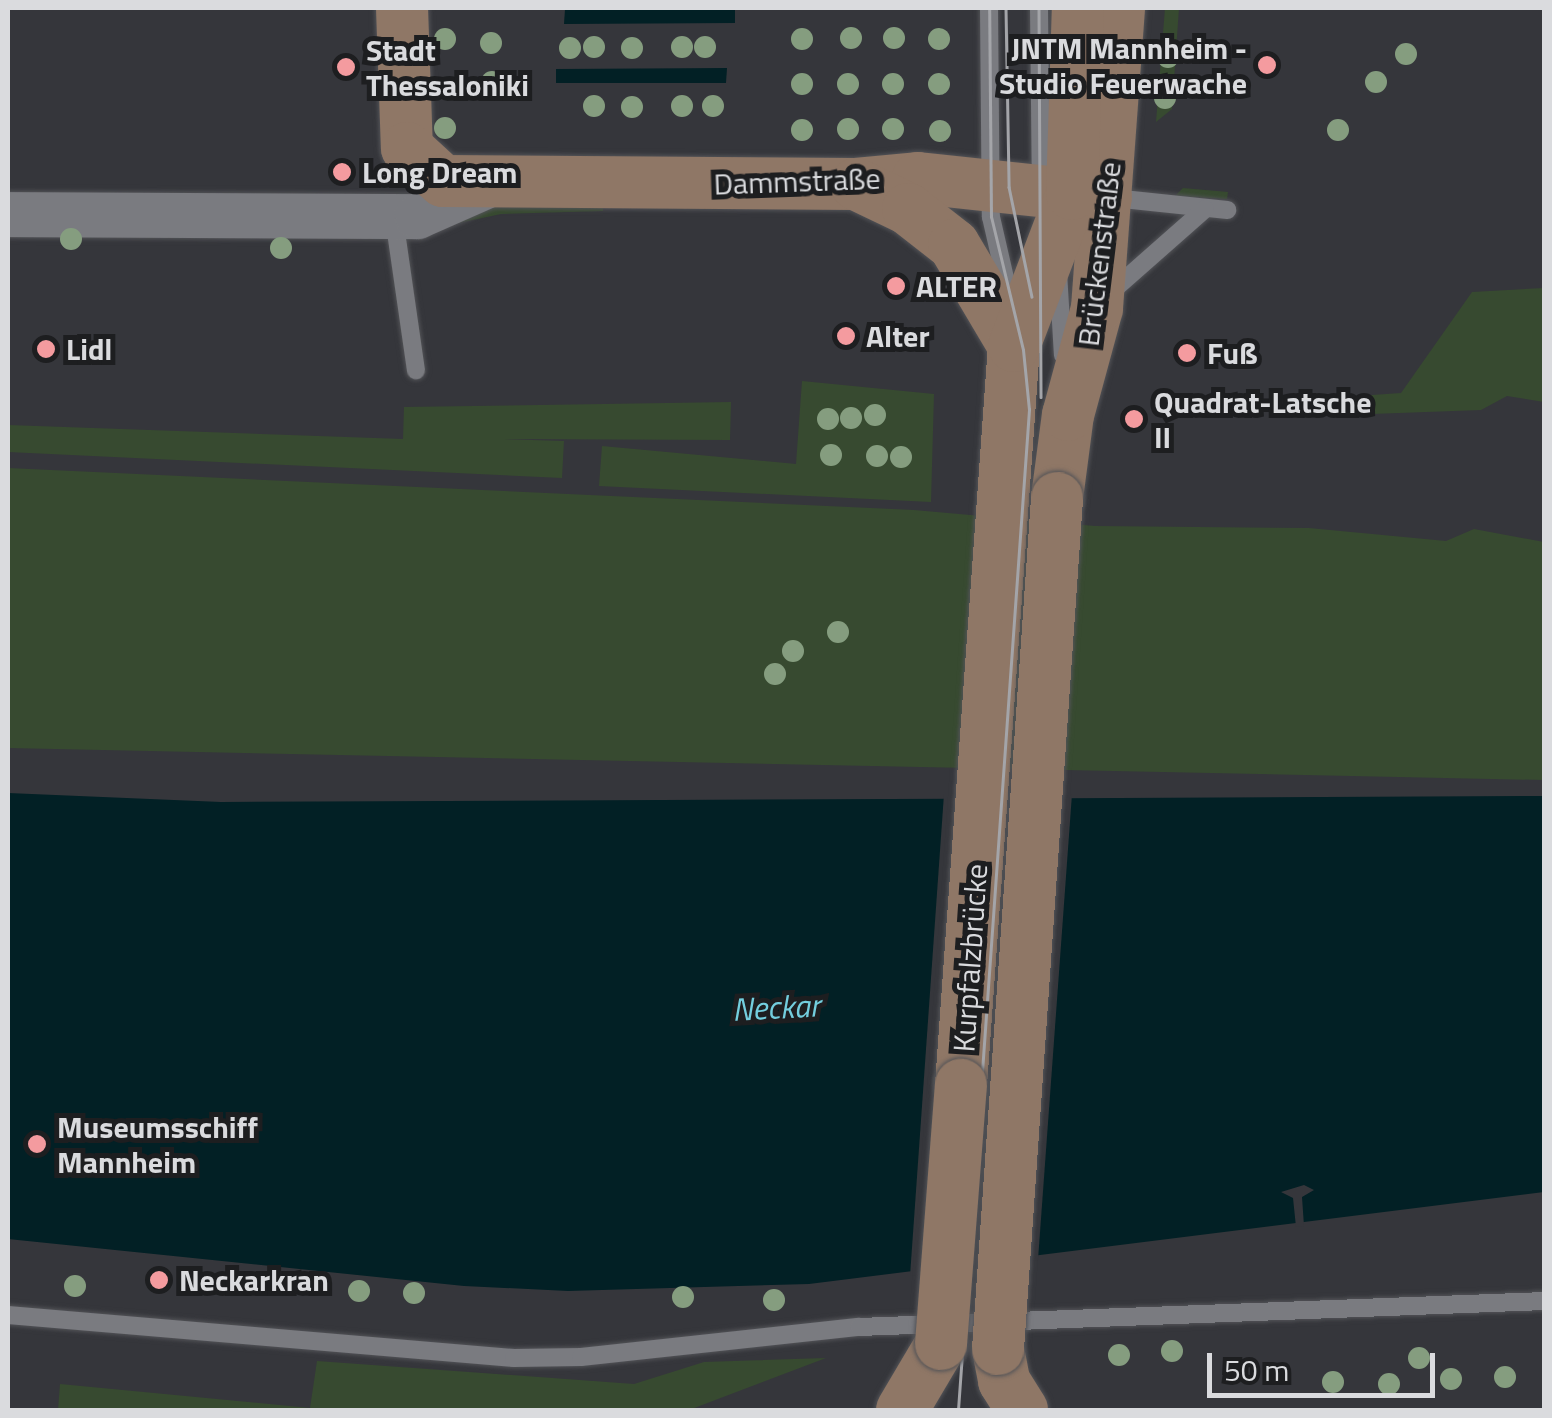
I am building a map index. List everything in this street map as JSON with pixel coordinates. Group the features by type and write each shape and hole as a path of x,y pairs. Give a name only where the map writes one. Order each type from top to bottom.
{"main road":[{"path":"402,8 407,148"},
{"name":"Brückenstraße","path":"1003,494 1014,346 1050,249 1052,192 1078,8"},
{"name":"Brückenstraße","path":"1057,498 1068,415 1097,308 1052,192 1118,8"},
{"name":"Dammstraße","path":"407,148 443,181 485,186 856,184 896,178 1052,192"},
{"path":"856,184 908,209 954,244 1014,346"},
{"name":"Kurpfalzbrücke","path":"902,1410 928,1376 941,1344 1003,494"},
{"name":"Kurpfalzbrücke","path":"1022,1410 1004,1381 998,1349 1057,498"}],"street":[{"path":"393,214 407,148"},
{"name":"Dammstraße","path":"8,214 432,214 485,186"}],"lane":[{"path":"989,8 1052,192"},
{"path":"1014,346 1052,192 1039,8"},
{"path":"1052,192 1226,210"},
{"path":"1097,308 1141,259 1205,209"},
{"path":"393,214 416,370"},
{"path":"1050,249 1062,286 1068,415"},
{"path":"8,1315 514,1358 582,1357 840,1328 1544,1301"}],"green space":[{"path":"1165,8 1179,8 1172,109 1156,122"},
{"path":"1183,188 1228,192 1227,199 1175,196"},
{"path":"603,201 603,211 501,214 449,225 497,204"},
{"path":"1544,288 1544,402 1507,396 1481,410 1344,415 1343,397 1401,393 1472,292"},
{"path":"802,381 934,394 931,502 599,486 602,446 796,464"},
{"path":"731,402 730,440 504,439 564,441 562,478 8,452 8,425 403,439 404,407"},
{"path":"8,468 914,510 1095,526 1309,528 1446,541 1474,529 1544,542 1544,780 8,748"},
{"path":"826,1358 689,1410 58,1410 60,1384 310,1408 317,1361 634,1384 704,1362"}],"water":[{"path":"565,9 735,9 735,23 564,24"},
{"path":"727,68 726,83 556,83 556,69"},
{"name":"Neckar","path":"8,793 221,802 1544,796 1544,1192 809,1284 568,1291 464,1286 8,1239"}],"pier":[{"path":"944,794 1072,794 1038,1260 910,1276"},
{"path":"1304,1185 1314,1190 1302,1197 1304,1226 1296,1227 1293,1198 1281,1192"}],"tram line":[{"path":"958,1410 1029,410 1023,350 991,217 989,8"},
{"path":"1006,8 1009,187 1032,297"},
{"path":"1039,8 1041,397"}],"place":[{"name":"JNTM Mannheim - Studio Feuerwache","path":"1267,65"},
{"name":"Stadt Thessaloniki","path":"346,67"},
{"name":"Long Dream","path":"342,172"},
{"name":"ALTER","path":"896,286"},
{"name":"Alter","path":"846,336"},
{"name":"Lidl","path":"46,349"},
{"name":"Fuß","path":"1187,353"},
{"name":"Quadrat-Latsche II","path":"1134,419"},
{"name":"Museumsschiff Mannheim","path":"37,1144"},
{"name":"Neckarkran","path":"159,1280"}]}
